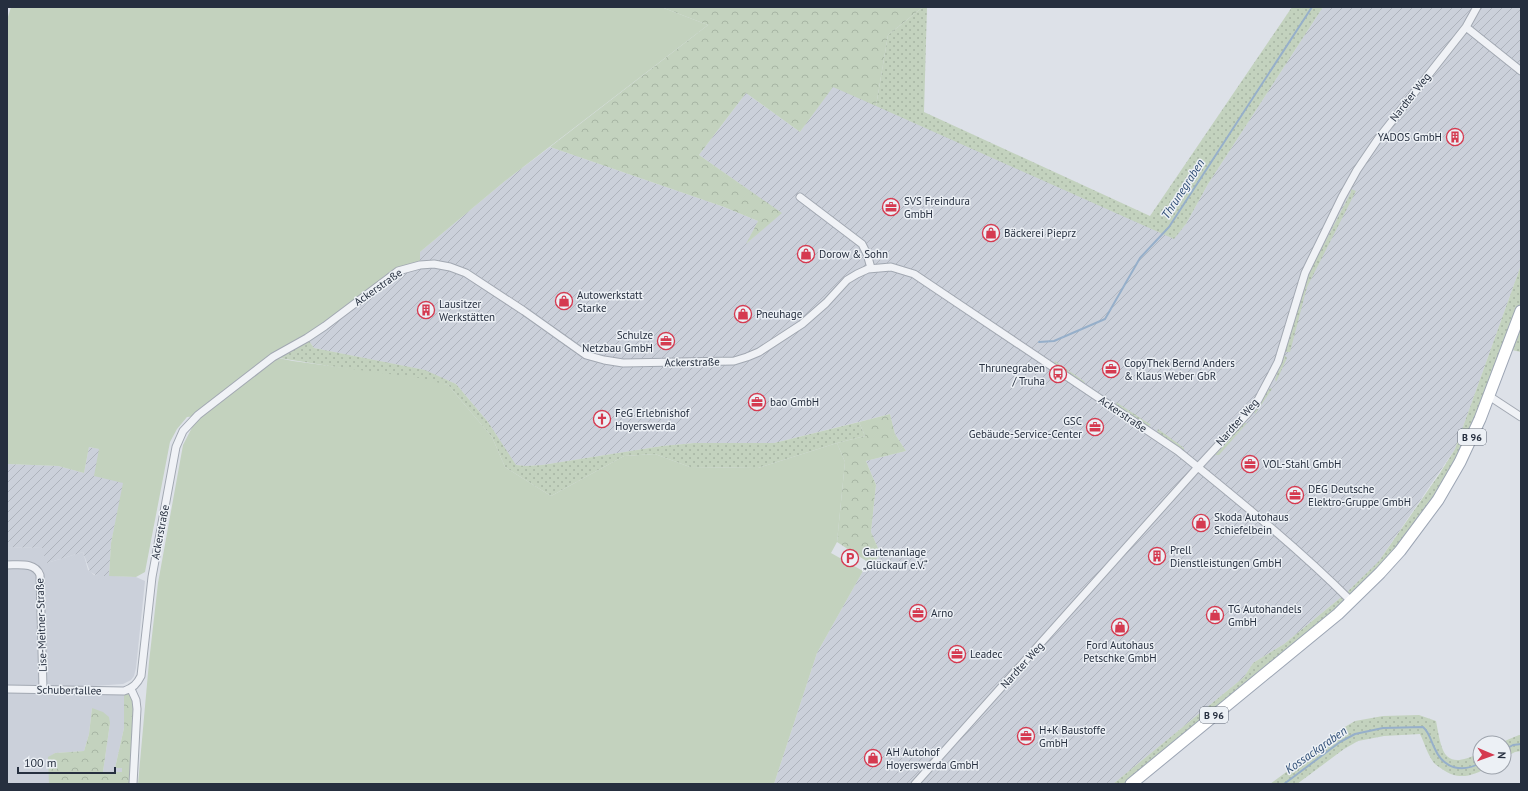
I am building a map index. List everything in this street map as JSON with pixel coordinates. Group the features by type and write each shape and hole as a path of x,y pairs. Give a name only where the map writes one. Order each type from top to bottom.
{"main road":[{"name":"B 96","path":"1131,784 1338,614 1390,562 1438,500 1460,462 1480,419 1521,311"}],"street":[{"name":"Nardter Weg","path":"915,784 1198,466 1248,413 1268,383 1281,354 1305,273 1333,214 1357,170 1396,115 1466,27 1477,7"},
{"path":"1466,27 1521,71"},
{"path":"800,197 862,244 871,268"},
{"name":"Ackerstraße","path":"131,689 139,681 141,676 152,577 176,447 183,431 198,415 272,357 307,338 325,326 398,271 420,265 434,264 450,267 466,274 524,311 586,355 623,363 734,361 759,352 802,324 826,303 847,280 857,274 871,268 891,266 914,274 1178,451 1279,534 1351,601"},
{"path":"1489,396 1521,417"},
{"name":"Lise-Meitner-Straße","path":"7,565 30,566 36,568 40,575 43,689"},
{"name":"Schubertallee","path":"7,689 124,691 131,689"},
{"path":"131,689 138,709 132,784"}],"shaded area":[{"path":"1323,7 1521,7 1521,265 1455,449 1379,561 1345,594 1284,644 1253,663 1244,677 1113,784 774,784 817,653 868,562 872,564 881,555 871,532 876,485 866,461 906,451 895,434 890,414 774,443 694,443 662,446 542,465 515,465 488,422 456,384 424,370 314,348 307,338 398,271 420,265 420,252 505,181 550,147 724,207 758,221 747,243 781,213 699,155 746,93 800,132 833,86 1174,238 1186,224 1208,184"},
{"path":"89,447 100,449 124,483 111,543 109,576 98,576 90,572 83,552 47,563 44,555 44,548 7,547 7,464 58,466 84,473"},
{"path":"7,547 45,548 47,563 83,552 88,570 94,575 136,577 145,581 136,668 134,676 131,680 123,684 48,689 124,691 124,728 115,768 122,768 122,772 103,772 110,723 92,708 89,734 84,751 55,753 49,757 49,784 7,784"}],"green space":[{"path":"11,7 661,7 708,25 505,181 420,252 420,265 409,267 325,326 273,357 419,378 448,385 492,437 505,467 551,496 624,456 655,454 690,467 758,468 837,443 845,462 837,542 831,553 863,571 817,653 774,784 138,784 158,583 183,445 198,416 187,417 177,429 170,442 145,572 136,577 109,576 111,543 123,483 94,476 99,449 89,447 84,473 58,466 7,464 7,20"},
{"path":"661,7 923,7 888,35 876,106 833,87 800,132 746,93 699,155 782,213 746,244 758,221 724,207 550,147 708,25"},
{"path":"923,7 927,7 924,112 1150,216 1292,7 1323,7 1208,184 1186,224 1174,239 876,106 888,35"},
{"path":"1351,189 1356,191 1307,287 1290,352 1285,352 1303,284 1314,260 1320,252 1351,192"},
{"path":"1521,265 1521,352 1507,349 1460,462 1390,562 1131,784 1113,784 1244,677 1253,663 1284,644 1345,594 1379,561 1455,449"},
{"path":"307,338 314,348 425,370 456,384 488,422 516,465 542,465 662,446 694,443 774,443 859,422 865,436 837,443 758,468 690,467 655,454 624,456 551,496 505,467 492,437 448,385 273,357"},
{"path":"1284,354 1287,358 1276,382 1275,379 1284,358"},
{"path":"1055,361 1085,382 1084,383 1054,363"},
{"path":"1270,388 1272,389 1255,414 1254,411"},
{"path":"1116,402 1151,425 1148,426 1117,406"},
{"path":"890,414 895,434 906,451 866,461 876,485 871,532 881,555 871,564 837,542 845,462 837,443 865,436 859,422"},
{"path":"1244,423 1247,423 1219,455 1214,455 1233,432 1236,432"},
{"path":"1158,429 1184,448 1184,451 1157,432"},
{"path":"131,689 136,701 132,784 49,784 48,757 55,753 84,751 89,734 92,708 103,712 109,717 110,723 103,772 122,772 122,768 115,768 124,728 124,691"},
{"path":"1419,715 1436,721 1440,742 1446,755 1451,759 1458,760 1472,756 1472,775 1466,776 1454,775 1440,768 1432,760 1420,734 1384,736 1358,741 1344,749 1297,784 1270,784 1323,745 1333,734 1355,721 1383,716"},
{"path":"1521,735 1521,751 1512,754 1512,738"}],"waterway":[{"name":"Thrunegraben","path":"1039,342 1054,341 1105,319 1140,258 1169,227 1312,7"},
{"name":"Kossackgraben","path":"1284,784 1340,742 1355,734 1383,728 1423,727 1443,761 1454,767 1467,768 1472,766"},
{"name":"Kossackgraben","path":"1512,746 1521,744"}],"place":[{"name":"YADOS GmbH","path":"1455,137"},
{"name":"SVS Freindura GmbH","path":"891,207"},
{"name":"Bäckerei Pieprz","path":"991,233"},
{"name":"Dorow & Sohn","path":"806,254"},
{"name":"Autowerkstatt Starke","path":"564,301"},
{"name":"Lausitzer Werkstätten","path":"426,310"},
{"name":"Pneuhage","path":"743,314"},
{"name":"Schulze Netzbau GmbH","path":"666,341"},
{"name":"CopyThek Bernd Anders & Klaus Weber GbR","path":"1111,369"},
{"name":"Thrunegraben / Truha","path":"1058,374"},
{"name":"bao GmbH","path":"757,402"},
{"name":"FeG Erlebnishof Hoyerswerda","path":"602,419"},
{"name":"GSC Gebäude-Service-Center","path":"1095,427"},
{"name":"VOL-Stahl GmbH","path":"1250,464"},
{"name":"DEG Deutsche Elektro-Gruppe GmbH","path":"1295,495"},
{"name":"Skoda Autohaus Schiefelbein","path":"1201,523"},
{"name":"Prell Dienstleistungen GmbH","path":"1157,556"},
{"name":"Gartenanlage „Glückauf e.V.“","path":"850,558"},
{"name":"Arno","path":"918,613"},
{"name":"TG Autohandels GmbH","path":"1215,615"},
{"name":"Ford Autohaus Petschke GmbH","path":"1120,627"},
{"name":"Leadec","path":"957,654"},
{"name":"H+K Baustoffe GmbH","path":"1026,736"},
{"name":"AH Autohof Hoyerswerda GmbH","path":"873,758"}]}
